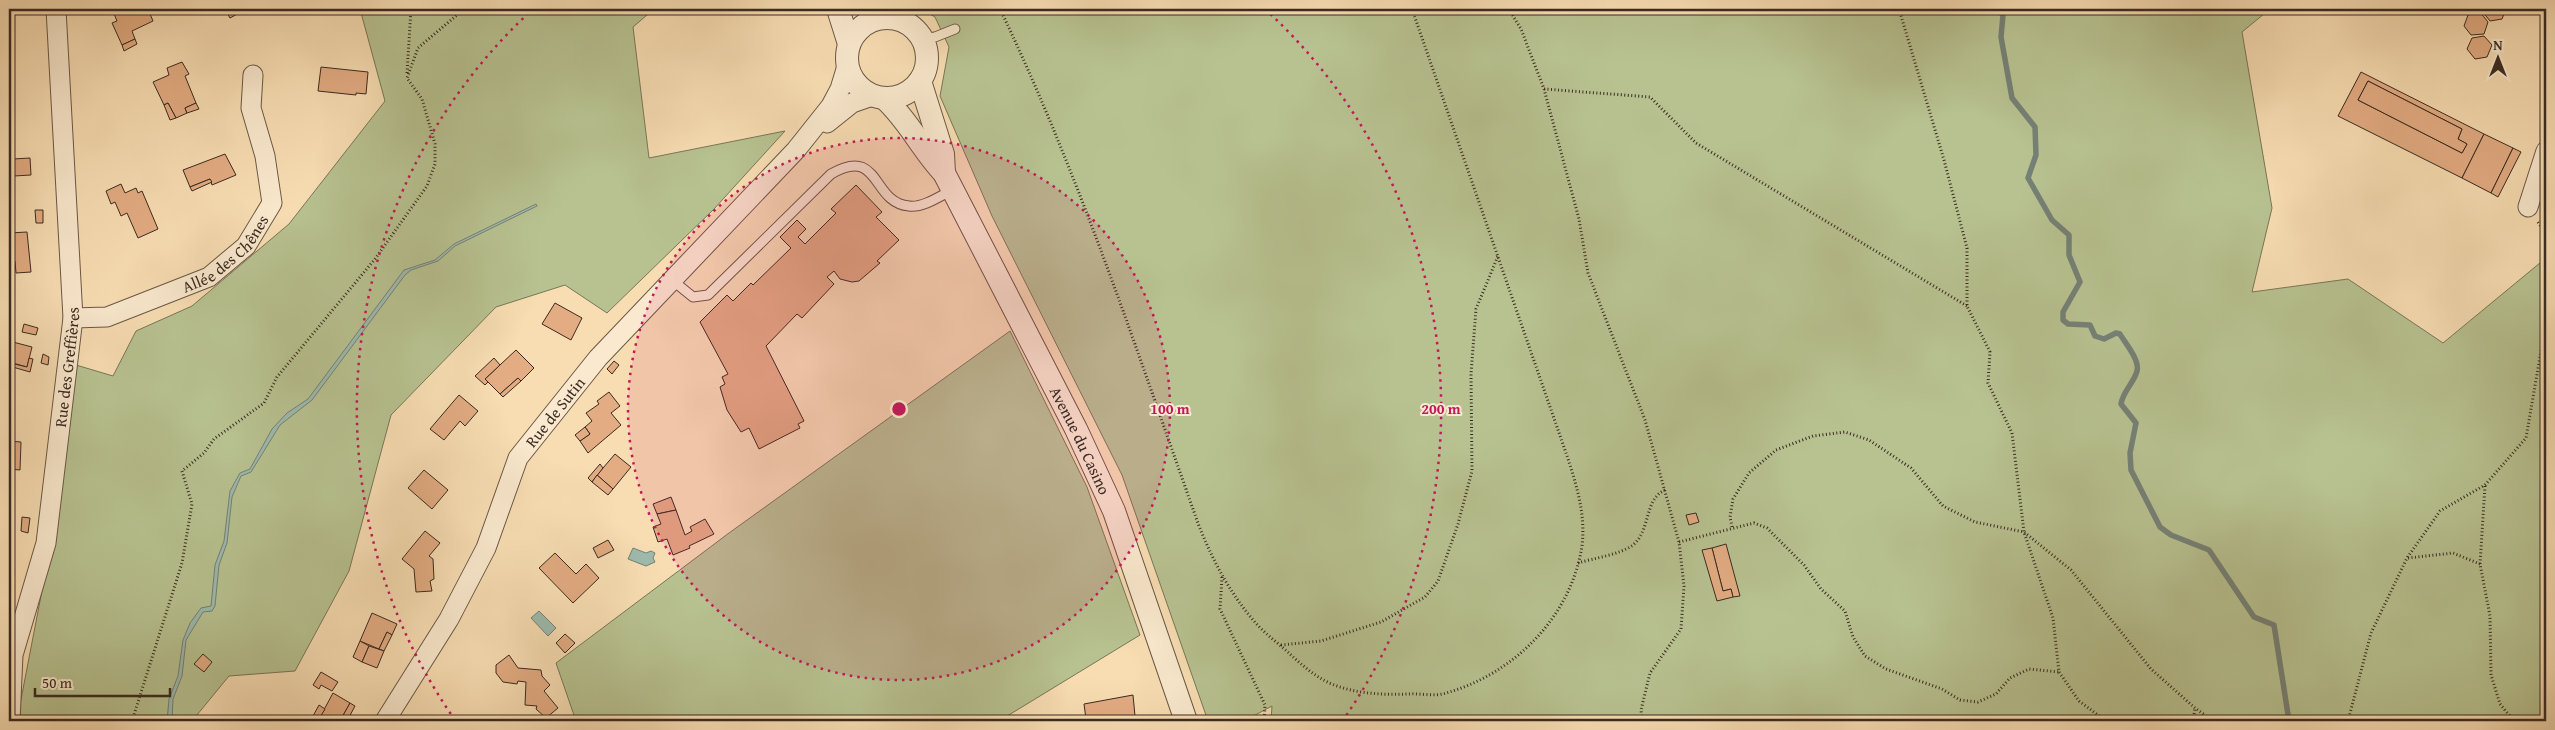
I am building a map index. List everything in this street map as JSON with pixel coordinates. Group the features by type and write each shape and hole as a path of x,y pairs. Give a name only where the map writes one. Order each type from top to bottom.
{"street":[{"name":"Rue des Greffières","path":"10,721 13,655 46,543 74,318 56,9"},
{"path":"838,9 849,44 847,66 851,79 860,89 878,97 908,123 931,160 948,182"},
{"path":"849,44 863,25 880,13 906,23 922,39 927,61 920,82 910,91 898,97 878,97"},
{"name":"Rue de Sutin","path":"385,721 449,619 486,548 518,458 598,358 796,150 831,106 840,89 847,66"},
{"name":"Allée des Chênes","path":"74,318 107,316 209,277 246,246 272,203 265,156 251,108 253,76"},
{"path":"920,82 943,154 948,182"},
{"name":"Rue de Sutin","path":"796,150 852,103 878,97"},
{"path":"2528,207 2546,150"},
{"name":"Avenue du Casino","path":"948,182 1076,429 1110,503 1186,721"}],"lane":[{"path":"922,39 935,37 955,29"},
{"path":"672,280 693,297 708,294 831,174 845,166 857,165 866,168 895,202 910,206 926,203 948,182"}],"path":[{"path":"132,721 182,563 192,504 182,470 204,453 214,439 264,403 277,377 375,259 427,186 435,164 435,144 422,99 406,78 411,9"},
{"path":"406,78 418,48 464,9"},
{"path":"1000,9 1045,105 1079,189 1199,526 1222,576 1255,622 1310,672 1336,686 1379,695 1444,694 1482,680 1505,667 1544,631 1566,596 1582,545 1582,517 1576,483 1412,9"},
{"path":"1509,9 1521,29 1544,89 1579,219 1588,272 1645,420 1679,542 1684,586 1681,629 1650,673 1641,710 1642,721"},
{"path":"1899,9 1944,160 1967,248 1967,306 1990,352 1988,384 2012,434 2024,532 2053,618 2059,672 2079,700 2106,721"},
{"path":"1544,89 1650,96 1696,143 1967,306"},
{"path":"1280,645 1321,641 1381,622 1425,597 1438,580 1458,524 1472,471 1471,374 1476,309 1498,256"},
{"path":"2329,721 2348,720 2371,633 2407,558 2440,511 2485,485 2526,438 2546,322"},
{"path":"1732,527 1730,517 1733,499 1749,473 1776,450 1813,436 1845,432 1869,440 1910,468 1943,506 1976,522 2024,532 2070,570 2151,670 2213,721"},
{"path":"2485,485 2480,564 2490,616 2491,676 2500,704 2514,721"},
{"path":"1577,564 1634,544 1646,526 1653,499 1665,490"},
{"path":"1679,542 1732,527 1754,523 1767,528 1804,566 1821,589 1845,611 1853,637 1865,656 1886,669 1942,689 1960,700 1978,702 1996,694 2010,678 2029,670 2059,672"},
{"path":"2407,558 2453,553 2480,564"},
{"path":"1222,576 1220,609 1265,705 1264,721"},
{"path":"2193,721 2195,708"},
{"path":"2247,721 2260,719 2280,721"}],"green space":[{"path":"360,9 654,9 633,27 649,158 785,131 714,209 607,313 565,285 496,307 391,415 349,571 295,671 229,676 192,721 25,721 18,715 51,544 76,365 113,376 136,331 192,306 289,224 385,101"},
{"path":"921,9 2270,9 2242,32 2272,208 2252,292 2348,279 2443,343 2546,258 2546,721 1271,721 1272,706 1244,721 1208,721 1122,475 992,216 940,96 949,47 935,17"},
{"path":"1010,331 1087,487 1140,635 999,721 576,721 556,663 729,533"}],"shaded area":[{"path":"536,204 537,206 455,246 438,261 411,270 405,275 312,400 280,425 251,472 241,476 232,497 227,543 219,565 215,606 212,611 203,612 186,640 182,676 173,699 172,721 167,721 169,699 178,676 183,640 190,623 201,608 211,606 215,565 224,541 230,491 240,473 250,469 272,429 287,413 308,399 404,270 435,260 454,244"},
{"path":"633,548 646,553 651,551 655,553 653,558 655,562 646,566 628,559"},
{"path":"539,611 556,628 548,636 531,618"}],"building":[{"path":"112,9 148,9 153,21 132,31 135,39 122,45 112,23 117,21"},
{"path":"233,9 241,9 243,11 230,18 227,13"},
{"path":"2483,9 2506,9 2502,19 2490,21 2482,11"},
{"path":"2480,12 2488,22 2484,34 2471,35 2464,26 2468,15"},
{"path":"2484,36 2492,45 2487,57 2475,59 2467,49 2472,38"},
{"path":"135,39 137,44 124,51 122,45"},
{"path":"182,62 189,74 185,76 196,103 185,108 187,113 176,118 168,103 164,105 153,82 169,75 167,68"},
{"path":"321,67 368,72 366,94 356,93 356,95 318,91"},
{"path":"2361,72 2484,134 2462,178 2338,116","holes":["2368,81 2462,129 2458,139 2467,144 2462,153 2358,100"]},
{"path":"2368,81 2462,129 2458,139 2467,144 2462,153 2358,100"},
{"path":"168,103 176,118 170,120 164,105"},
{"path":"196,103 199,109 187,113 185,108"},
{"path":"2484,134 2513,148 2491,193 2462,178"},
{"path":"9,147 12,147 13,159 30,158 31,175 14,176 13,170 9,171"},
{"path":"2513,148 2521,152 2498,197 2491,193"},
{"path":"225,154 236,175 212,185 210,179 190,187 183,170"},
{"path":"210,179 212,182 192,191 190,187"},
{"path":"121,184 125,193 136,188 138,193 142,191 158,229 138,238 127,213 121,216 115,202 111,204 106,191"},
{"path":"856,185 882,212 876,217 899,240 877,261 880,263 859,281 852,282 840,279 834,271 827,277 834,284 802,318 797,314 766,346 804,421 798,424 800,428 759,449 749,428 741,432 727,410 720,387 725,384 722,377 728,374 700,322 727,295 733,301 751,283 753,285 791,248 780,237 797,220 806,229 798,237 805,244 836,213 831,209"},
{"path":"35,210 43,210 43,223 36,223"},
{"path":"27,232 31,272 16,273 15,261 9,261 9,233"},
{"path":"555,303 582,318 571,340 542,324"},
{"path":"24,324 38,328 36,335 22,332"},
{"path":"9,341 32,347 27,367 9,362"},
{"path":"516,350 534,368 521,381 518,378 500,394 485,379"},
{"path":"43,354 49,357 48,365 41,363"},
{"path":"29,358 33,359 30,372 9,366 10,363 27,367"},
{"path":"494,358 500,365 485,379 488,382 485,385 475,376"},
{"path":"614,361 619,365 612,374 607,369"},
{"path":"518,378 521,381 503,397 500,394"},
{"path":"609,392 620,406 611,413 621,425 588,453 580,441 590,434 585,427 592,421 586,413 599,404 597,401"},
{"path":"459,395 478,411 465,426 460,421 444,440 430,429"},
{"path":"585,427 590,434 580,441 575,435"},
{"path":"9,441 21,442 20,470 9,469"},
{"path":"615,454 631,467 613,489 597,475"},
{"path":"600,464 603,468 592,482 588,478"},
{"path":"424,470 448,490 432,509 408,488"},
{"path":"597,475 613,489 608,495 592,482"},
{"path":"671,497 676,510 657,514 653,504"},
{"path":"676,510 685,535 692,531 690,527 705,519 714,534 689,546 690,548 673,555 667,539 658,542 653,527 661,524 657,514"},
{"path":"1696,513 1699,522 1689,525 1686,515"},
{"path":"22,517 30,518 28,533 21,531"},
{"path":"425,531 440,543 429,556 433,559 434,579 430,581 432,591 416,592 414,569 402,559"},
{"path":"608,540 614,550 598,558 593,548"},
{"path":"1726,544 1740,596 1733,597 1731,589 1723,591 1712,548"},
{"path":"1712,548 1723,591 1731,589 1733,597 1717,601 1702,550"},
{"path":"555,553 576,574 586,564 599,578 573,603 539,568"},
{"path":"372,613 397,624 392,635 387,632 379,649 360,641"},
{"path":"387,632 392,635 384,651 379,649"},
{"path":"565,634 575,643 565,653 556,643"},
{"path":"360,641 369,646 362,662 353,657"},
{"path":"369,646 384,651 377,668 362,662"},
{"path":"203,654 212,662 204,672 194,664"},
{"path":"509,655 518,668 541,670 542,676 550,685 544,691 558,708 546,718 536,709 537,706 525,705 526,682 518,681 517,684 503,682 496,673 496,665"},
{"path":"321,672 338,682 332,691 321,685 319,689 313,685"},
{"path":"333,693 350,703 340,721 324,721 319,719"},
{"path":"1133,695 1135,716 1086,719 1084,704"},
{"path":"350,703 355,706 347,721 340,721"},
{"path":"319,705 325,709 319,719 313,716"}],"waterway":[{"path":"1996,9 2003,15 2001,37 2012,98 2035,127 2036,155 2028,178 2052,220 2069,235 2069,255 2080,282 2063,312 2063,320 2068,324 2090,325 2095,336 2104,339 2116,333 2120,334 2132,352 2137,371 2121,404 2136,423 2130,453 2131,470 2160,527 2171,535 2209,550 2254,617 2274,625 2289,721"}]}
